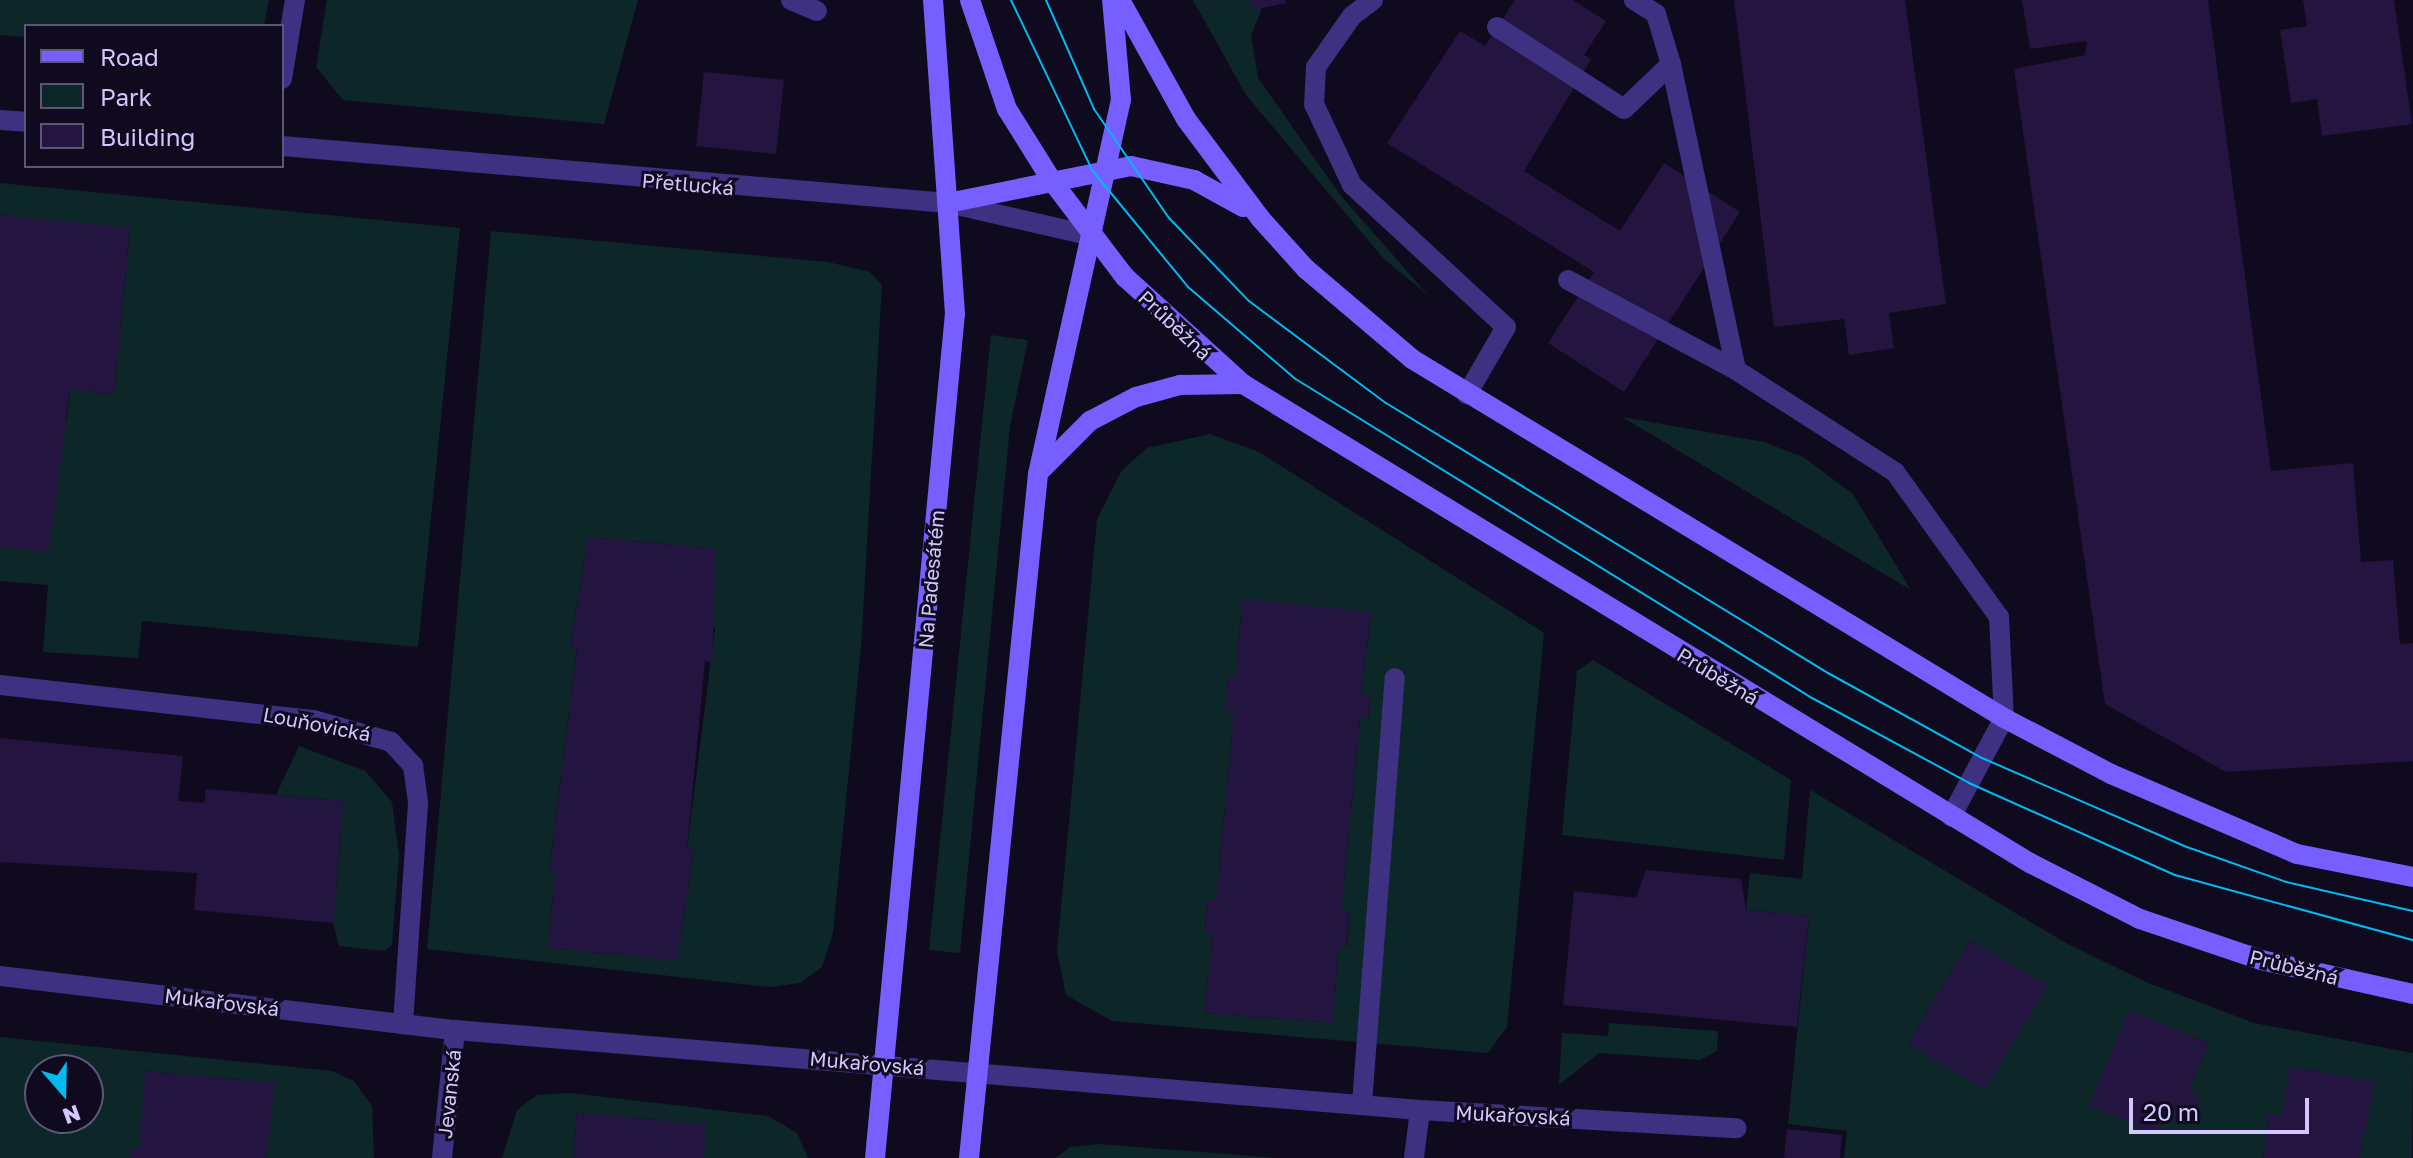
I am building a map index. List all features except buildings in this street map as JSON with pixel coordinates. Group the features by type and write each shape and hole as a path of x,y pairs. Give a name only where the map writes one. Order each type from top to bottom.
{"main road":[{"name":"Na Padesátém","path":"875,1158 955,314 933,0"},
{"name":"Průběžná","path":"970,0 1007,109 1052,181 1092,236 1161,315 1243,384 1951,817 2140,919 2261,960 2413,994"},
{"path":"969,1158 1038,474 1121,100 1112,0"},
{"path":"1120,0 1186,119 1260,218 1357,315 1467,394 2004,718 2178,805 2297,854 2413,877"},
{"path":"948,203 1108,168 1194,180 1260,218"},
{"path":"1038,474 1090,421 1136,397 1180,385 1243,384"}],"street":[{"path":"284,67 295,0"},
{"path":"791,0 817,11"},
{"path":"1373,0 1352,16 1316,67 1314,104 1352,185 1506,327 1467,394"},
{"path":"1634,0 1656,14 1671,64 1736,370"},
{"path":"1497,27 1624,109 1671,64"},
{"path":"0,120 24,122"},
{"name":"Přetlucká","path":"284,146 948,203 1092,236"},
{"path":"1568,280 1736,370 1895,472 1999,617 2004,718 1951,817"},
{"path":"1362,1103 1395,678"},
{"name":"Louňovická","path":"0,685 314,720 375,733 398,748 413,766 418,803 403,1024"},
{"name":"Mukařovská","path":"0,976 455,1030 1420,1110 1736,1128"},
{"name":"Jevanská","path":"442,1158 455,1030"},
{"path":"1414,1158 1420,1110"}],"green space":[{"path":"0,0 269,0 264,24 24,24 24,37 0,35"},
{"path":"327,0 638,0 604,124 343,100 316,67"},
{"path":"1193,0 1249,0 1252,10 1262,8 1251,36 1258,78 1341,196 1429,296 1384,259 1246,95"},
{"path":"0,183 460,228 418,647 142,621 138,658 43,652 48,585 0,581 0,547 67,419 70,389 114,394 130,229 0,215"},
{"path":"491,231 828,262 870,272 882,285 861,647 833,933 822,967 800,983 769,987 427,949","holes":["588,537 716,549 709,627 715,628 687,848 694,849 677,960 548,948 555,871 549,869 577,648 570,647"]},
{"path":"991,335 1028,340 1010,426 960,953 929,950"},
{"path":"1622,417 1764,442 1803,457 1853,494 1911,590"},
{"path":"1210,434 1259,452 1544,633 1507,1027 1488,1053 1112,1021 1066,995 1057,951 1097,519 1122,470 1147,448","holes":["1242,600 1371,613 1361,695 1370,697 1368,718 1360,718 1341,912 1350,913 1347,946 1338,946 1333,1023 1204,1013 1213,934 1205,933 1207,899 1216,900 1234,712 1225,711 1228,677 1236,678"]},
{"path":"1593,660 1791,780 1784,860 1562,835 1577,671"},
{"path":"299,746 365,771 392,802 399,855 392,945 384,951 339,946 333,923 344,801 276,795"},
{"path":"1810,790 2066,943 2146,982 2254,1023 2413,1053 2412,1158 2359,1158 2374,1082 2292,1066 2281,1116 2268,1116 2263,1158 1844,1158 1847,1131 1788,1124 1809,916 1746,910 1750,873 1802,879","holes":["1970,940 2047,986 1984,1089 1908,1043","2129,1011 2208,1043 2189,1090 2200,1097 2189,1121 2164,1112 2155,1132"]},
{"path":"1609,1023 1718,1031 1717,1051 1700,1060 1599,1053 1559,1085 1562,1033 1608,1036"},
{"path":"0,1037 332,1071 354,1081 372,1106 374,1158 266,1158 274,1083 146,1071 139,1149 130,1158 0,1158"},
{"path":"570,1093 768,1116 797,1133 808,1158 703,1158 706,1125 577,1112 573,1158 502,1158 517,1110 537,1095"},
{"path":"1099,1144 1277,1158 1055,1158 1070,1147"}],"tram line":[{"path":"1011,0 1092,170 1188,287 1294,378 1812,698 1969,783 2175,875 2413,940"},
{"path":"1046,0 1094,109 1169,218 1249,301 1386,403 1828,673 1982,758 2184,846 2286,882 2413,911"}]}
